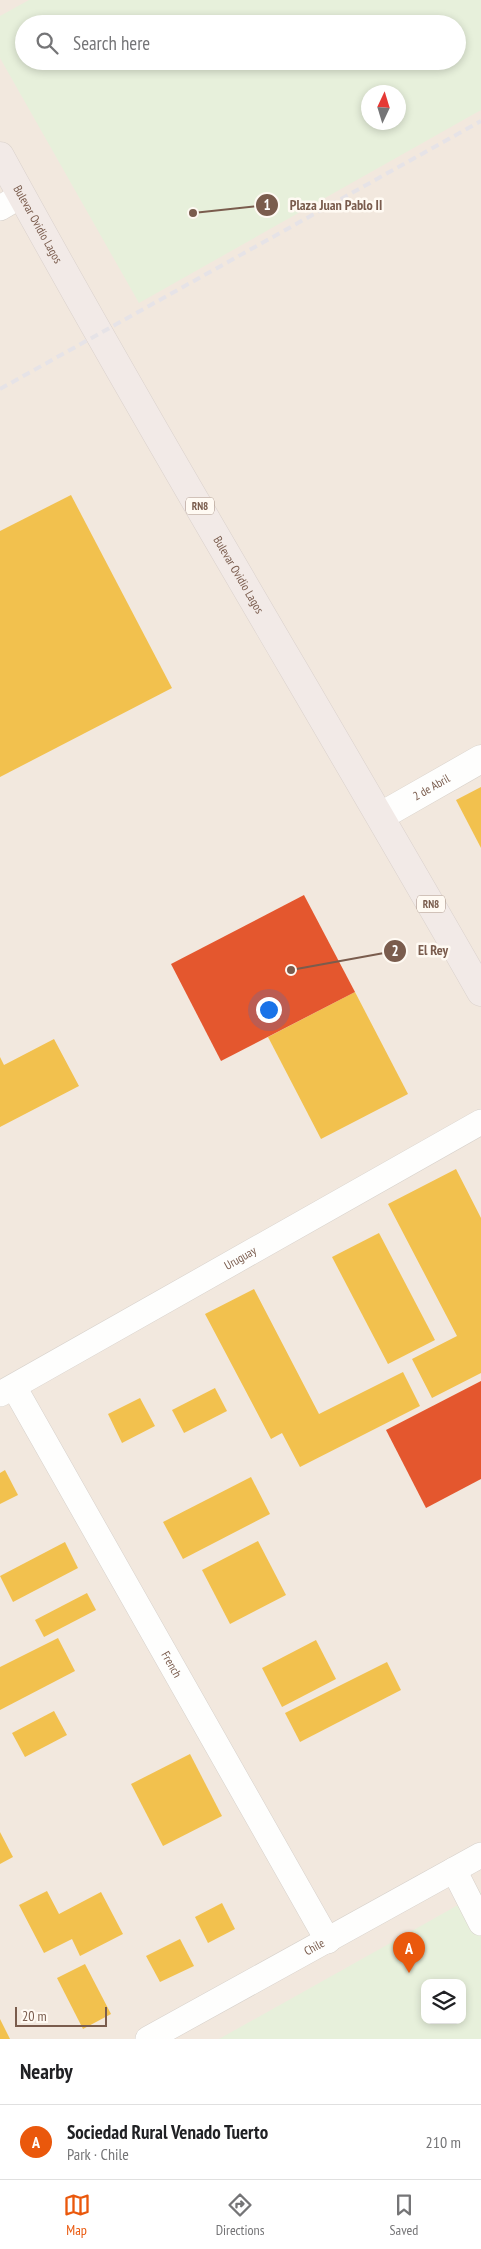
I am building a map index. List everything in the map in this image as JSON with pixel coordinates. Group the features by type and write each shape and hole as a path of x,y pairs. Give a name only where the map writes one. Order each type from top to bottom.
{"highway":[{"name":"Bulevar Ovidio Lagos","path":"0,156 11,202 99,334 381,816 481,992"}],"main road":[{"name":"2 de Abril","path":"381,816 481,759"}],"street":[{"name":"Uruguay","path":"7,1391 481,1122"},
{"name":"French","path":"7,1391 328,1941"},
{"name":"Chile","path":"148,2039 481,1855"},
{"path":"454,1870 481,1923"}],"shaded area":[{"path":"0,0 481,0 481,2039 0,2039"}],"green space":[{"path":"29,0 481,0 481,110 139,303 0,58 0,16"},
{"path":"481,1892 481,2039 219,2039"}],"building: Homes":[{"path":"71,495 172,688 0,777 0,531"},
{"path":"481,787 481,848 456,800"},
{"path":"355,992 408,1094 321,1139 268,1037"},
{"path":"54,1039 79,1086 0,1127 0,1057 4,1065"},
{"path":"456,1169 481,1218 481,1373 432,1398 412,1359 457,1336 388,1204"},
{"path":"379,1233 435,1340 388,1364 332,1257"},
{"path":"254,1289 319,1414 403,1372 420,1406 300,1467 282,1433 271,1439 205,1314"},
{"path":"215,1388 227,1411 184,1433 172,1410"},
{"path":"140,1398 155,1426 122,1443 108,1414"},
{"path":"5,1470 18,1495 0,1504 0,1473"},
{"path":"251,1477 270,1514 183,1559 163,1522"},
{"path":"258,1541 286,1595 230,1624 202,1570"},
{"path":"65,1542 78,1568 13,1602 0,1576"},
{"path":"87,1593 96,1610 44,1637 35,1620"},
{"path":"58,1638 75,1671 0,1710 0,1667"},
{"path":"316,1640 336,1679 282,1707 262,1668"},
{"path":"387,1662 401,1690 300,1742 285,1713"},
{"path":"54,1711 67,1735 25,1757 12,1733"},
{"path":"190,1754 222,1816 163,1846 131,1784"},
{"path":"0,1832 13,1857 0,1864"},
{"path":"47,1891 59,1914 101,1892 123,1934 80,1956 72,1939 44,1953 19,1905"},
{"path":"222,1903 235,1929 208,1943 195,1917"},
{"path":"180,1939 194,1966 160,1982 146,1956"},
{"path":"85,1964 111,2014 83,2029 57,1978"},
{"path":"0,2019 10,2039 0,2039"}],"building: Shops":[{"path":"304,895 355,992 221,1061 171,964"},
{"path":"481,1381 481,1479 426,1508 386,1430"}],"railway":[{"path":"0,389 481,121"}],"place":[{"name":"Plaza Juan Pablo II","path":"193,213"},
{"name":"El Rey","path":"291,970"},
{"name":"Sociedad Rural Venado Tuerto","path":"409,1973"}]}
